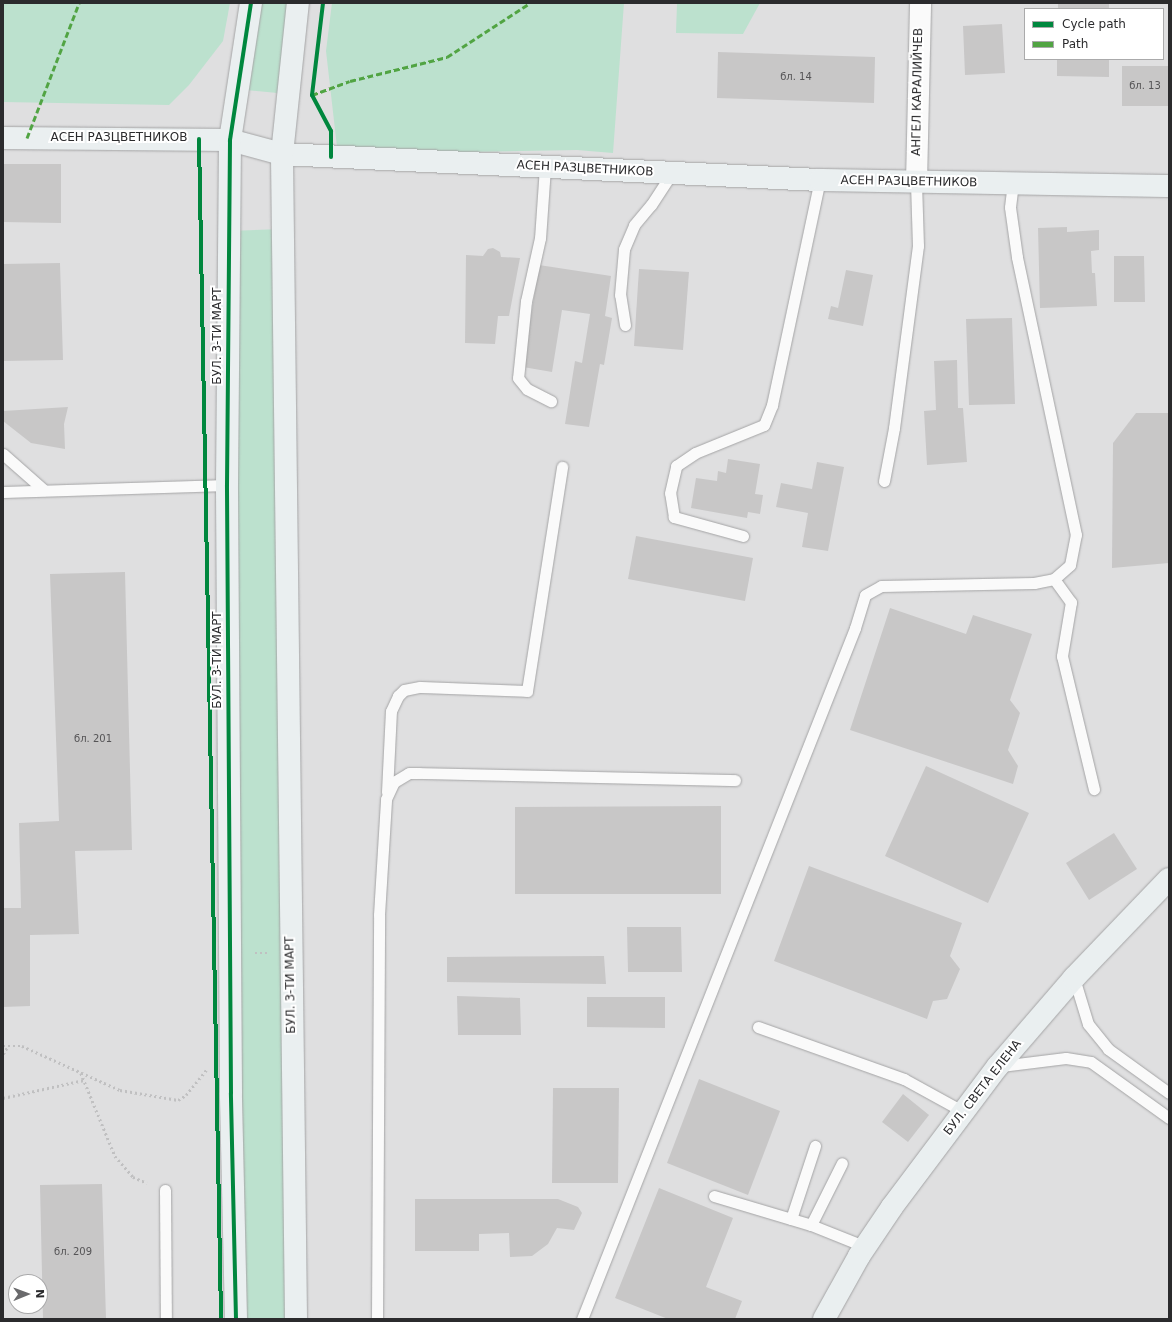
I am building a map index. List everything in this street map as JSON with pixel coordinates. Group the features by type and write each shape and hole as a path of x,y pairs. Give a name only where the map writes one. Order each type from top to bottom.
{"street":[{"name":"БУЛ. 3-ТИ МАРТ","path":"236,1319 231,1046 227,485 230,140 251,3"},
{"name":"БУЛ. 3-ТИ МАРТ","path":"296,1319 290,953 282,154 298,3"},
{"name":"АНГЕЛ КАРАЛИЙЧЕВ","path":"916,182 920,3"},
{"name":"АСЕН РАЗЦВЕТНИКОВ","path":"3,138 230,140 282,154 820,180 1169,186"},
{"name":"БУЛ. СВЕТА ЕЛЕНА","path":"824,1319 866,1247 892,1207 998,1066 1074,978 1169,879"}],"lane":[{"path":"545,167 540,238 526,301 518,378 527,389 551,401"},
{"path":"625,325 620,295 624,249 634,225 651,205 672,173"},
{"path":"743,536 674,517 670,492 676,466 695,453 747,434 764,425 772,405 820,180"},
{"path":"884,481 894,428 918,246 916,182"},
{"path":"582,1319 855,628 865,595 881,586 1034,583 1054,579 1070,565 1076,536 1018,257 1010,207 1013,184"},
{"path":"3,454 44,490"},
{"path":"377,1319 379,915 392,711 398,696 404,690 420,687 527,691 562,467"},
{"path":"3,492 227,485"},
{"path":"1054,579 1071,602 1062,656 1094,790"},
{"path":"386,799 394,782 409,773 735,780"},
{"path":"1074,978 1088,1024 1108,1049 1169,1093"},
{"path":"758,1027 904,1079 964,1112"},
{"path":"998,1066 1066,1058 1091,1062 1169,1118"},
{"path":"791,1218 815,1146"},
{"path":"811,1225 842,1163"},
{"path":"164,1190 166,1319"},
{"path":"714,1196 791,1218 866,1247"}],"path":[{"path":"230,953 290,953"},
{"path":"3,1046 22,1046 120,1090 178,1100 186,1096 196,1081 231,1046"},
{"path":"3,1054 8,1046"},
{"path":"80,1072 114,1156 133,1177 164,1190"},
{"path":"3,1098 84,1080"}],"green space":[{"path":"3,3 230,3 223,41 189,85 169,105 3,102"},
{"path":"252,3 298,3 288,94 236,89"},
{"path":"332,3 624,3 613,153 577,150 464,152 337,147 326,51"},
{"path":"677,3 760,3 743,34 676,33"},
{"path":"282,229 296,1319 238,1319 229,231"}],"building":[{"path":"1058,3 1109,3 1109,8 1058,8"},
{"path":"1002,24 1005,73 965,75 963,26"},
{"path":"718,52 875,57 874,103 717,98"},
{"path":"1057,60 1109,60 1109,77 1057,76"},
{"path":"1122,66 1169,66 1169,106 1122,106"},
{"path":"3,164 61,164 61,223 3,222"},
{"path":"1067,227 1067,232 1099,230 1099,250 1091,251 1092,273 1095,273 1097,306 1040,308 1038,228"},
{"path":"493,248 500,252 501,257 520,258 509,316 498,316 495,344 465,343 466,255 483,256 488,249"},
{"path":"1114,256 1144,256 1145,302 1114,302"},
{"path":"60,263 63,360 3,361 3,264"},
{"path":"539,265 611,276 605,316 612,318 604,365 600,364 589,427 565,424 575,361 582,363 590,314 562,310 552,372 523,367"},
{"path":"639,269 689,272 683,350 634,346"},
{"path":"846,270 873,275 863,326 828,319 831,306 838,308"},
{"path":"1012,318 1015,404 969,405 966,319"},
{"path":"957,360 958,408 963,408 967,462 927,465 924,411 936,410 934,361"},
{"path":"68,407 64,424 65,449 31,443 3,421 3,411"},
{"path":"1136,413 1169,413 1169,563 1112,568 1113,443"},
{"path":"728,459 760,464 755,494 763,495 760,514 748,512 747,518 691,508 696,478 717,481 718,471 726,473"},
{"path":"817,462 844,467 828,551 802,547 808,513 776,507 781,483 812,489"},
{"path":"636,536 753,558 745,601 628,579"},
{"path":"125,572 132,850 75,851 79,934 30,935 30,1006 3,1007 3,908 21,908 19,823 59,821 50,574"},
{"path":"890,608 966,634 973,615 1032,634 1010,700 1020,713 1008,750 1018,766 1013,784 850,730"},
{"path":"926,766 1029,813 988,903 885,856"},
{"path":"721,806 721,894 515,894 515,807"},
{"path":"1114,833 1137,869 1089,900 1066,863"},
{"path":"809,866 962,923 950,956 960,969 947,999 933,1001 927,1019 774,961"},
{"path":"627,927 681,927 682,972 628,972"},
{"path":"604,956 606,984 447,982 447,957"},
{"path":"457,996 520,998 521,1035 458,1035"},
{"path":"587,997 665,997 665,1028 587,1027"},
{"path":"699,1079 780,1111 748,1195 667,1163"},
{"path":"553,1088 619,1088 618,1183 552,1183"},
{"path":"903,1094 929,1115 908,1142 882,1122"},
{"path":"102,1184 106,1319 43,1319 43,1314 48,1314 48,1274 42,1274 40,1185"},
{"path":"659,1188 733,1218 706,1287 742,1301 735,1319 668,1319 615,1298"},
{"path":"415,1199 558,1199 578,1207 582,1213 574,1230 557,1228 548,1244 532,1256 510,1257 509,1233 479,1234 479,1251 415,1251"}],"marked path":[{"path":"27,138 79,3"},
{"path":"312,95 350,81 447,57 530,3"}],"cycle path":[{"path":"236,1319 231,1093 227,485 230,140 251,3"},
{"path":"323,3 312,95 331,131 331,157"},
{"path":"199,139 221,1319"}]}
